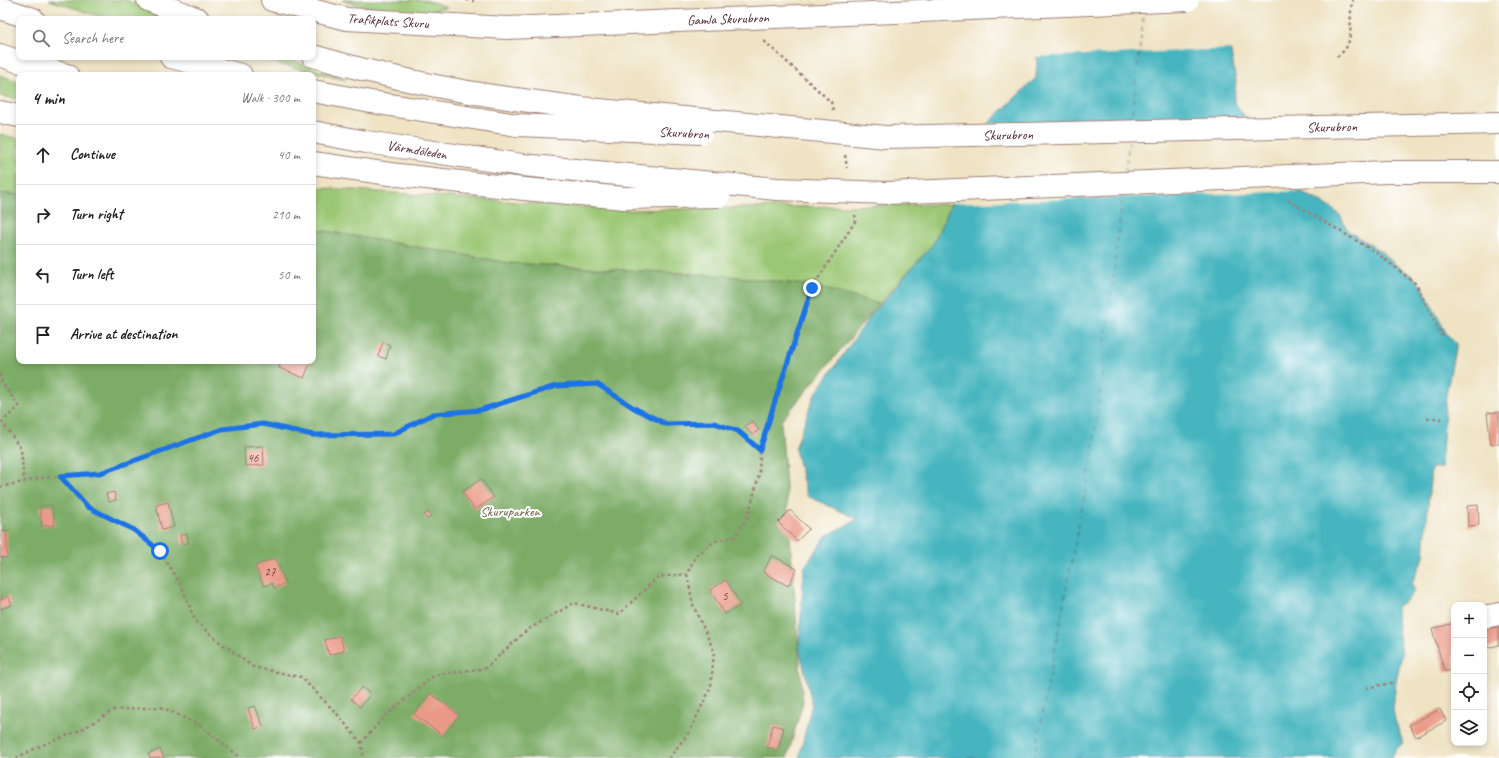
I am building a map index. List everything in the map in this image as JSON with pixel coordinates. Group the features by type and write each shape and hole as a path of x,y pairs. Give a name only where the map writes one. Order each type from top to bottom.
{"main road":[{"path":"148,0 190,16"},
{"name":"Trafikplats Skuru","path":"272,0 347,19 507,28"},
{"name":"Gamla Skurubron","path":"507,28 1188,0"},
{"path":"0,8 24,16"},
{"path":"0,55 56,72"},
{"path":"316,57 388,76 468,93 590,109 886,137"},
{"path":"182,60 229,72"},
{"name":"Skurubron","path":"316,92 371,102 517,125 742,135 886,137 1499,123"},
{"path":"0,112 16,115"},
{"name":"Värmdöleden","path":"316,133 373,144 522,165 777,189 887,193"},
{"path":"316,163 390,174 524,189 625,198 887,193 1387,172 1499,172"},
{"path":"1487,616 1499,614"}],"path":[{"path":"1337,57 1346,48 1350,34 1351,7 1353,0"},
{"path":"760,38 831,102 835,116"},
{"path":"844,154 847,168"},
{"path":"1285,198 1376,253 1416,284 1441,335 1446,333"},
{"path":"669,758 690,731 711,687 714,651 693,605 688,574 696,555 715,541 735,537 748,516 759,475 760,450 812,288 856,220 854,213"},
{"path":"0,374 2,383 19,406 2,422 21,449 24,481"},
{"path":"0,486 41,478 100,473 222,429 263,424 313,435 393,434 433,414 480,410 556,386 597,384 634,408 666,424 714,423 738,431 760,450"},
{"path":"1426,418 1445,419"},
{"path":"60,476 88,507 134,530 160,551 183,589 195,621 216,639 253,667 301,677 338,715 360,743 364,758"},
{"path":"360,743 385,716 435,675 486,668 527,630 574,603 619,614 658,577 688,574"},
{"path":"1366,688 1396,682"},
{"path":"16,758 40,746 81,730 114,710 161,707 201,726 242,758"}],"green space":[{"path":"49,0 126,0 168,16 99,16"},
{"path":"342,0 426,0 447,7 411,15"},
{"path":"263,60 291,60 346,80"},
{"path":"0,75 16,81 16,99 0,96"},
{"path":"0,134 16,138 16,195 0,193"},
{"path":"316,187 625,210 951,204 933,244 879,304 814,286 729,276 510,263 316,230"},
{"name":"Skuruparken","path":"0,193 16,195 16,364 316,364 316,230 510,263 729,276 814,286 879,304 781,421 803,702 787,758 0,758"}],"water":[{"path":"1040,0 1226,13 1236,81 1234,102 1249,122 1288,189 1298,190 1330,207 1340,215 1348,231 1381,251 1390,261 1413,276 1423,288 1446,333 1456,344 1446,395 1441,468 1431,468 1424,556 1412,583 1414,591 1409,598 1397,607 1398,631 1402,654 1396,682 1393,709 1403,743 1395,751 1391,758 799,758 812,703 799,647 804,568 826,536 858,519 807,496 795,449 814,396 871,315 933,244 989,123 1036,78"}],"pier":[{"path":"1038,0 1235,0 1228,14 1233,49 1035,57"},
{"path":"1248,117 1271,148 1275,161 1289,187 1298,188 1305,191 950,203 987,124"}],"building":[{"path":"383,342 390,345 386,359 378,356"},
{"path":"280,364 310,364 304,378 279,368"},
{"path":"1499,412 1499,444 1491,445 1487,413"},
{"path":"752,421 759,430 752,435 745,426"},
{"path":"263,446 264,465 245,466 244,447"},
{"path":"481,479 494,497 475,510 462,492"},
{"path":"114,492 116,500 109,502 106,494"},
{"path":"168,502 174,527 162,530 156,505"},
{"path":"52,505 55,525 42,526 40,507"},
{"path":"1478,505 1479,525 1468,526 1467,506"},
{"path":"790,510 809,529 797,541 778,522"},
{"path":"428,512 431,516 427,519 424,515"},
{"path":"0,531 7,531 7,558 0,557"},
{"path":"187,534 189,543 182,544 180,535"},
{"path":"772,555 797,569 788,586 763,572"},
{"path":"275,558 286,583 274,588 272,583 264,586 255,566"},
{"path":"726,580 741,605 725,614 710,590"},
{"path":"8,596 12,605 0,609 0,600"},
{"path":"1451,624 1451,670 1445,672 1432,629"},
{"path":"1499,627 1499,645 1487,648 1487,629"},
{"path":"340,636 344,651 329,655 325,640"},
{"path":"362,687 371,694 360,707 351,699"},
{"path":"430,693 459,715 443,736 414,714"},
{"path":"255,706 263,726 255,729 248,708"},
{"path":"1440,709 1446,721 1416,737 1409,725"},
{"path":"773,725 784,728 778,751 767,747"},
{"path":"160,749 164,758 150,758 148,754"}],"ferry route":[{"path":"1131,121 1144,13"},
{"path":"1125,172 1129,142"},
{"path":"1034,758 1092,456 1123,193"}],"route":[{"path":"160,551 134,530 88,507 60,476 100,473 222,429 263,424 313,435 393,434 433,414 480,410 556,386 597,384 634,408 666,424 714,423 738,431 760,450 812,288"}]}
